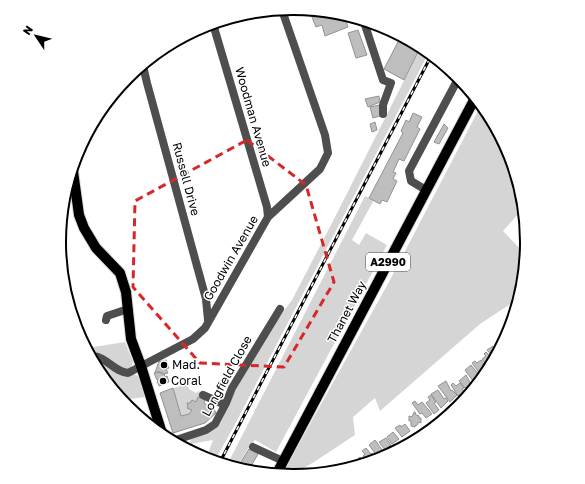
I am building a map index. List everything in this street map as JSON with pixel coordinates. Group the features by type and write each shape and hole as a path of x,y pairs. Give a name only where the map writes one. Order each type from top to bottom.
{"main road":[{"name":"Thanet Way","path":"279,469 472,103"},
{"path":"74,180 79,215 84,228 96,248 120,273 126,292 131,339 160,426"}],"street":[{"name":"Goodwin Avenue","path":"97,357 102,358 122,372 128,373 193,340 205,328 268,217 320,169 328,153 325,135 284,15"},
{"path":"365,27 382,80 391,83 383,105 383,114"},
{"name":"Woodman Avenue","path":"214,29 267,207 268,217"},
{"name":"Russell Drive","path":"144,70 206,299 208,321"},
{"path":"426,190 411,181 409,171 455,84"},
{"path":"206,299 214,302 222,298"},
{"path":"106,320 107,316 128,309"},
{"name":"Longfield Close","path":"179,439 212,427 226,405 232,388 267,322 280,310"},
{"path":"203,395 226,405"},
{"path":"253,447 283,461"}],"highlighted area":[{"path":"247,140 306,185 334,282 284,367 200,363 133,287 135,201"}],"shaded area":[{"path":"418,53 426,58 217,456 208,453 213,440 190,444 191,438 211,430 221,422 240,380 270,330 292,300"},
{"path":"478,111 489,128 502,155 512,183 518,212 518,214 503,231 520,248 518,272 511,304 480,324 380,411 375,398 353,417 355,435 302,469 285,469 390,280"},
{"path":"365,196 374,200 352,240 359,245 366,233 387,245 276,452 255,440 239,463 230,460"},
{"path":"125,342 133,362 130,370 125,370 97,356 92,347"},
{"path":"100,361 138,376 142,382 145,397 129,399 112,380"},
{"path":"187,384 189,389 196,393 198,391 202,393 196,402 192,400 190,403 187,403 187,408 192,410 189,414 181,416 173,388"}],"building":[{"path":"311,16 346,22 348,27 325,36 322,25 316,27"},
{"path":"358,30 367,55 356,58 348,33"},
{"path":"399,41 418,52 404,80 384,69"},
{"path":"379,96 380,102 368,107 365,99"},
{"path":"380,105 380,116 373,118 370,107"},
{"path":"413,113 422,117 417,127 420,129 404,161 399,159 393,172 396,173 393,179 397,181 387,202 382,200 380,204 369,198 403,133 401,131 406,120 409,122"},
{"path":"375,122 377,130 372,132 370,124"},
{"path":"444,124 448,128 439,144 434,142"},
{"path":"493,346 494,347 490,354 487,350"},
{"path":"486,352 489,355 485,363 482,359 486,356 484,354"},
{"name":"Mad.","path":"166,360 169,368 166,369 161,367 158,362"},
{"path":"481,360 484,364 478,372 472,363 475,361 477,363"},
{"path":"158,364 166,369 168,373 155,373"},
{"path":"471,365 478,373 473,380 465,370"},
{"path":"159,372 164,374 165,377 157,380 154,373"},
{"path":"466,375 470,383 465,388 459,381"},
{"name":"Coral","path":"167,376 169,382 159,386 157,381"},
{"path":"446,381 451,391 452,390 457,395 450,402 438,386"},
{"path":"453,383 456,386 460,383 464,388 462,389 464,391 458,396 451,385"},
{"path":"173,388 181,416 189,414 192,410 187,408 187,403 190,403 192,400 196,402 198,397 205,400 204,403 214,409 216,413 205,423 173,433 160,393"},
{"path":"438,390 444,399 446,398 448,401 441,408 431,394"},
{"path":"431,395 439,410 434,414 426,403 430,400 428,397"},
{"path":"415,401 418,405 422,402 432,414 426,418 422,413 420,414 412,403"},
{"path":"414,412 419,416 419,418 421,418 421,423 418,422 415,427 411,426 411,421 409,421 409,416 412,417"},
{"path":"405,424 410,431 402,437 395,428 400,425 401,427"},
{"path":"393,432 399,439 392,444 387,437"},
{"path":"386,438 391,445 385,450 379,442"},
{"path":"375,440 383,450 375,453 369,445"},
{"path":"366,448 373,454 364,457 363,456 365,454 362,451"},
{"path":"249,449 258,454 251,465 240,463"}],"railway":[{"path":"222,458 429,60"}],"place":[{"name":"Mad.","path":"164,365"},
{"name":"Coral","path":"163,381"}]}
